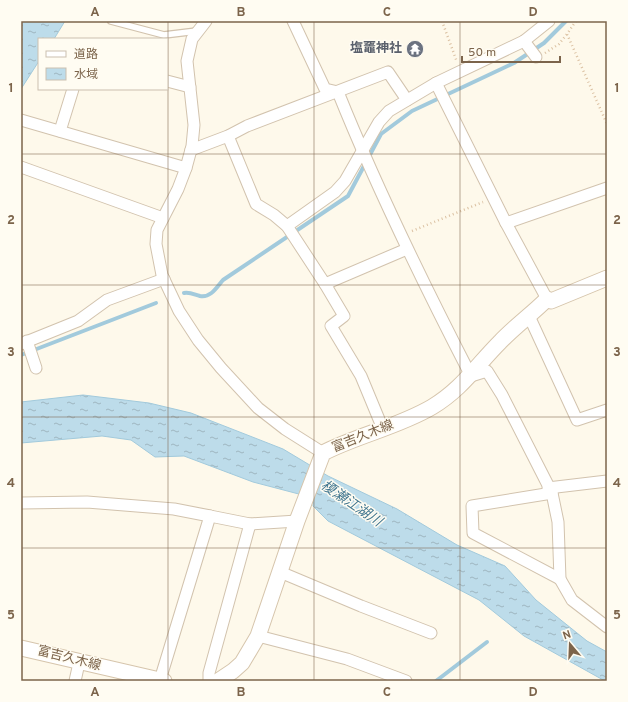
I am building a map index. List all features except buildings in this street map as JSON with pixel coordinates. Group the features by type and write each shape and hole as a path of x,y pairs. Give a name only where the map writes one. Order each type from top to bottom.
{"main road":[{"path":"547,299 551,301 607,278"},
{"name":"富吉久木線","path":"218,681 233,672 242,663 258,636 297,522 321,458 432,407 456,390 471,376 500,341 547,299"},
{"name":"富吉久木線","path":"21,648 79,663 162,681"}],"street":[{"path":"206,21 192,39 187,61 194,125 191,150 186,168 178,189 158,230 156,244 162,275 179,311 198,340 220,368 258,408 321,458"},
{"path":"293,21 325,89 338,92"},
{"path":"288,227 335,192 345,181 363,154 379,122 389,112 407,100 460,72 525,43 549,21"},
{"path":"525,43 536,58"},
{"path":"191,150 228,136 247,126 388,72 407,100"},
{"path":"168,81 190,87"},
{"path":"437,84 506,223 547,299"},
{"path":"60,131 73,90"},
{"path":"338,92 370,171 400,236 471,376 487,371 502,395 550,490 558,522 560,579 572,600 607,627"},
{"path":"21,120 186,168"},
{"path":"228,136 256,204 274,214 288,227 344,316 331,326 361,376 383,430"},
{"path":"21,167 163,218"},
{"path":"506,223 607,188"},
{"path":"325,284 407,249"},
{"path":"35,365 26,344 78,321 107,300 164,279"},
{"path":"529,316 577,420 607,410"},
{"path":"560,579 473,533 472,506 550,490 607,481"},
{"path":"21,503 87,502 174,509 250,524 297,522"},
{"path":"162,681 210,516"},
{"path":"209,681 209,673 250,524"},
{"path":"280,572 361,606 431,632"},
{"path":"258,636 347,659 406,681"},
{"path":"75,681 79,663"}],"lane":[{"path":"111,21 164,35 198,31"}],"path":[{"path":"442,21 460,72"},
{"path":"536,58 537,59 559,44 576,21"},
{"path":"567,34 607,124"},
{"path":"400,236 494,198"}],"water":[{"path":"21,21 65,21 55,38 38,38 38,63 21,89"},
{"name":"榎瀬江湖川","path":"83,395 149,403 191,413 283,449 328,476 397,509 457,545 505,566 536,600 587,641 607,652 607,681 524,636 479,600 328,521 313,506 314,498 253,482 184,456 155,457 131,440 102,436 21,443 21,402"}],"waterway":[{"path":"184,293 200,296 211,294 223,280 348,196 381,134 412,111 514,63 544,43 566,21"},
{"path":"21,355 156,303"},
{"path":"436,681 487,642"}],"place":[{"name":"塩竈神社","path":"415,49"}]}
